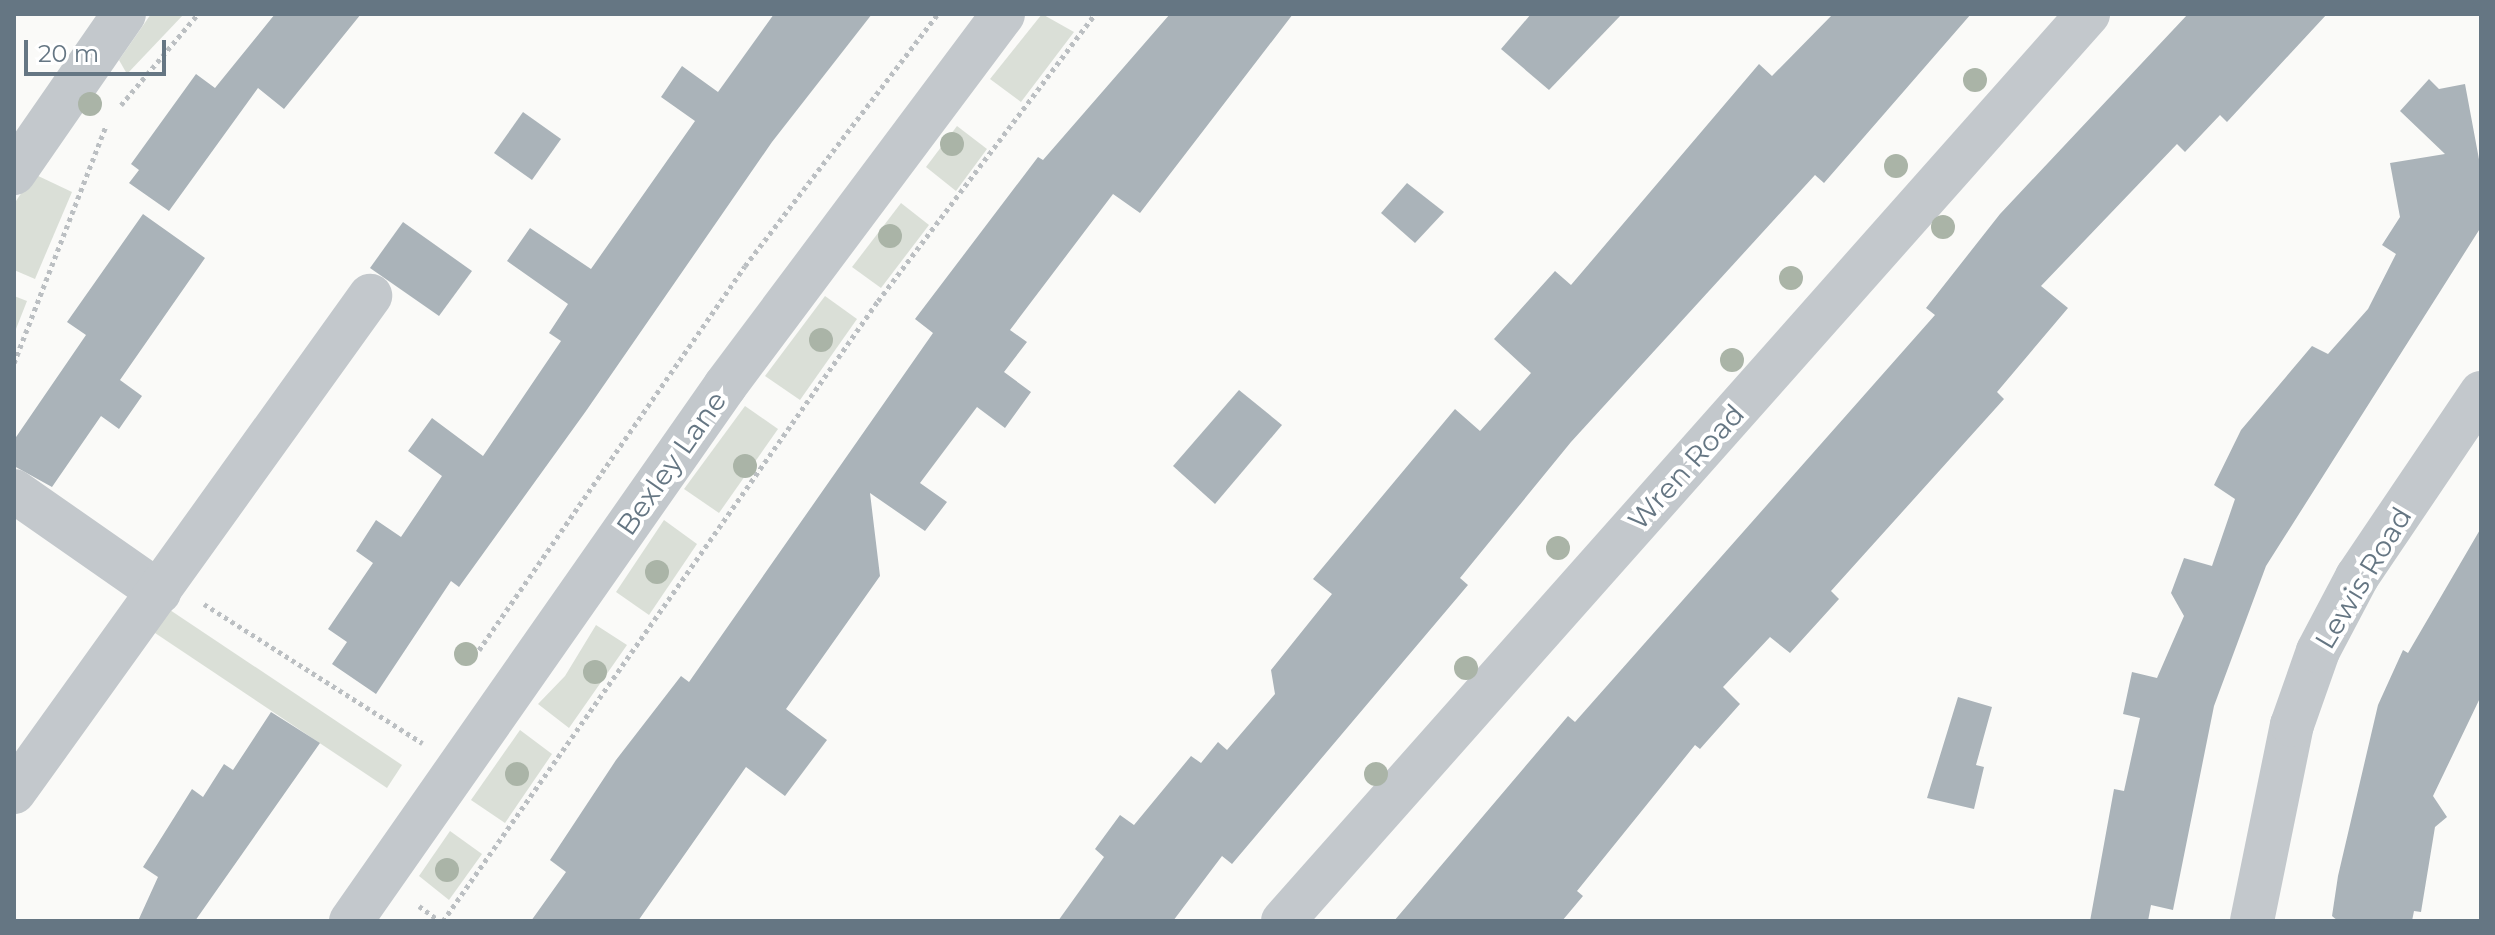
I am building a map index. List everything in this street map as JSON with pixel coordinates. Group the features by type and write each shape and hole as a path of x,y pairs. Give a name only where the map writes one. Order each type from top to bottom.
{"street":[{"path":"14,173 124,14"},
{"name":"Bexley Lane","path":"351,921 725,386 1003,14"},
{"name":"Wren Road","path":"1283,921 2088,14"},
{"path":"14,792 370,296"},
{"name":"Lewis Road","path":"2252,921 2292,725 2318,651 2357,577 2481,393"},
{"path":"14,491 159,592"}],"path":[{"path":"117,110 198,14"},
{"path":"443,921 878,301 1095,14"},
{"path":"14,363 108,120"},
{"path":"159,592 185,592 417,740"}],"shaded area":[{"path":"151,14 184,14 127,74 119,60"},
{"path":"1042,14 1074,32 1021,102 990,79"},
{"path":"957,126 987,149 956,191 926,167"},
{"path":"34,174 72,192 35,279 14,270 14,204"},
{"path":"901,203 929,225 881,288 852,267"},
{"path":"14,296 27,301 14,334"},
{"path":"825,296 857,319 800,400 765,376"},
{"path":"745,406 778,429 719,513 684,489"},
{"path":"664,520 697,544 649,615 616,592"},
{"path":"167,608 402,765 387,788 152,631"},
{"path":"596,625 627,645 569,728 538,704 565,676"},
{"path":"520,730 552,754 505,823 471,800"},
{"path":"450,831 482,854 449,900 419,876"}],"building":[{"path":"275,14 361,14 284,109 258,88 169,211 129,183 139,170 131,164 196,74 215,88"},
{"path":"774,14 872,14 772,142 586,411 459,587 451,581 376,694 332,664 347,642 328,629 373,563 356,551 376,520 401,537 442,476 408,451 432,418 483,456 561,341 549,333 568,304 507,261 530,228 591,269 695,121 661,97 682,66 718,92"},
{"path":"1170,14 1293,14 1140,213 1113,194 1010,330 1027,342 1004,372 1031,392 1005,428 977,407 920,483 947,502 925,531 870,493 880,576 786,709 827,740 785,796 746,767 638,921 531,921 566,872 550,860 616,760 681,676 689,682 933,333 915,319 1038,157 1043,160"},
{"path":"1531,14 1622,14 1549,90 1501,49"},
{"path":"1833,14 1971,14 1824,183 1815,175 1571,442 1460,578 1468,585 1232,864 1222,856 1173,921 1058,921 1104,857 1095,849 1120,815 1134,825 1191,756 1201,763 1218,742 1227,750 1275,694 1271,670 1332,594 1313,579 1455,409 1480,431 1531,373 1494,339 1555,271 1571,285 1759,64 1772,76"},
{"path":"2188,14 2327,14 2227,122 2220,115 2185,152 2177,144 2041,286 2068,308 1997,392 2004,399 1831,591 1839,599 1790,653 1770,637 1723,687 1740,704 1700,749 1695,745 1577,891 1583,896 1562,921 1394,921 1568,716 1575,722 1935,315 1926,308 2000,214"},
{"path":"2429,79 2439,89 2465,84 2481,170 2481,227 2266,566 2214,706 2173,910 2151,905 2148,921 2090,921 2114,789 2124,791 2140,718 2123,714 2132,672 2157,678 2184,616 2171,593 2184,558 2212,566 2235,499 2214,485 2241,430 2312,346 2328,354 2368,309 2396,254 2382,245 2400,217 2390,163 2445,154 2400,111"},
{"path":"523,112 561,139 532,180 494,153"},
{"path":"1407,183 1444,212 1415,243 1381,213"},
{"path":"143,214 205,258 120,380 142,396 119,429 101,416 52,487 14,466 14,440 86,335 67,322"},
{"path":"403,222 472,271 439,316 370,268"},
{"path":"1239,390 1282,425 1215,504 1173,466"},
{"path":"2481,528 2481,696 2433,796 2447,817 2435,827 2421,912 2414,911 2412,921 2338,921 2332,916 2338,876 2378,705 2403,650 2408,653"},
{"path":"1958,697 1992,707 1976,765 1984,767 1974,809 1927,798"},
{"path":"271,712 320,743 195,921 138,921 158,877 143,867 192,789 203,797 224,764 233,770"}]}
